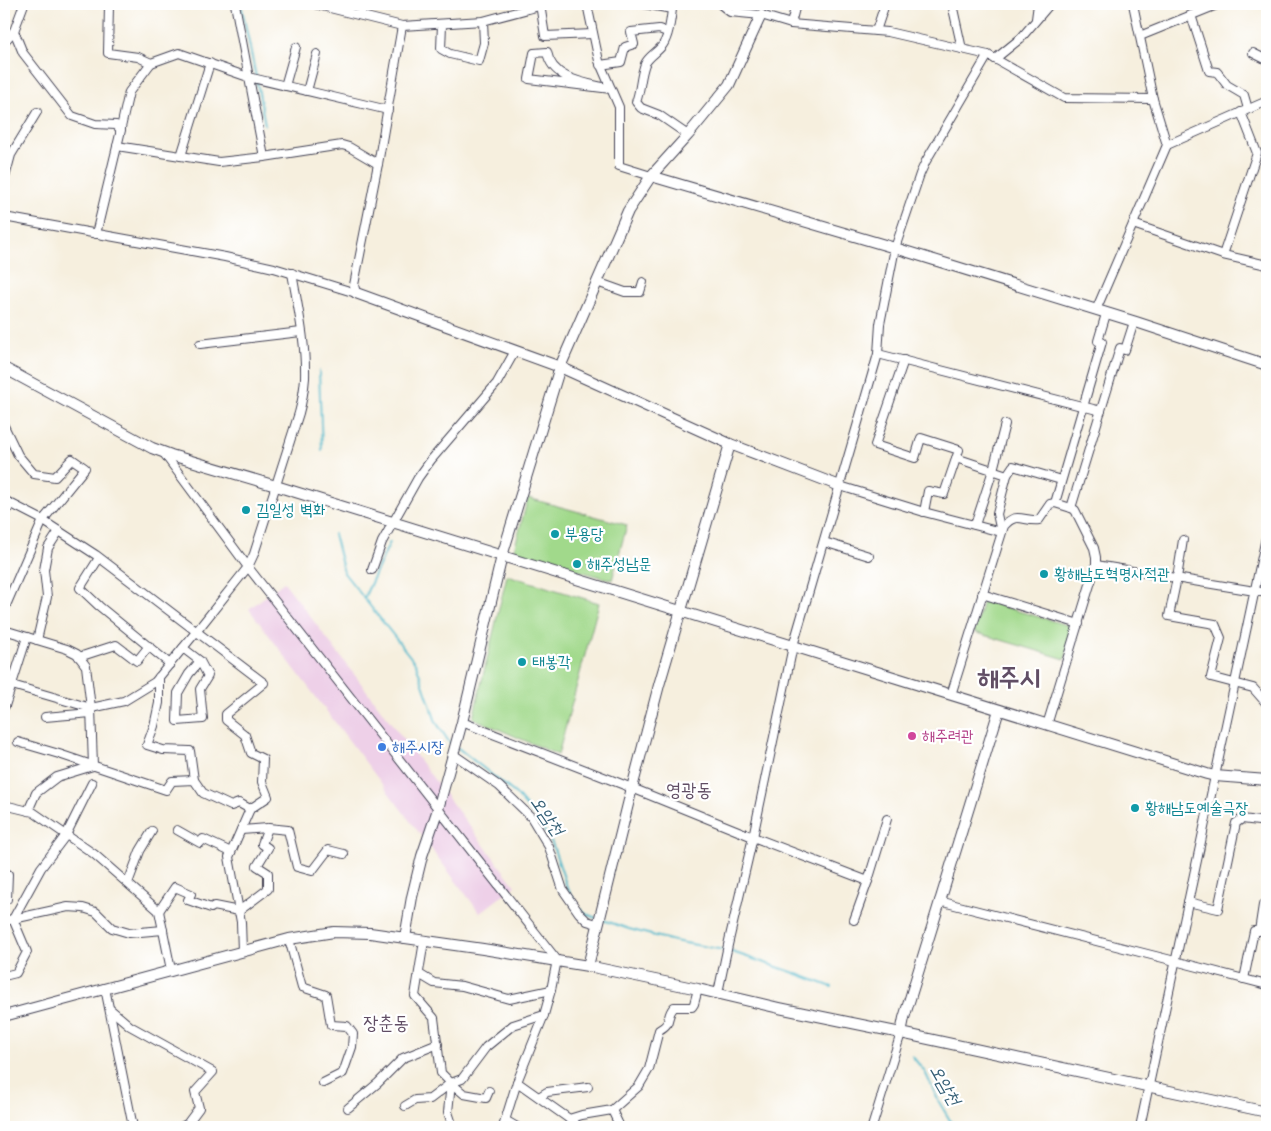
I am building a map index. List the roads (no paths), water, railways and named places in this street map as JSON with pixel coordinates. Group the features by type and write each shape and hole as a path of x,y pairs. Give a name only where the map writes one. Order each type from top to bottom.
{"main road":[{"path":"405,938 422,856 438,809 462,722 502,556 560,367 628,210 651,176 729,85 761,15"},
{"path":"651,176 895,248 1267,365"},
{"path":"356,293 560,367 730,444 840,486"},
{"path":"4,368 152,448 163,452 1215,776 1267,780"},
{"path":"588,966 659,685 730,444"},
{"path":"901,1033 939,901 999,710"},
{"path":"4,1016 289,938 334,932 370,934 588,966 698,988 775,1007 1267,1112"}],"street":[{"path":"4,42 13,33 24,4"},
{"path":"106,4 109,4 108,53 138,56 151,63"},
{"path":"235,4 264,157"},
{"path":"317,4 402,26 483,21 542,4 545,36 593,34"},
{"path":"361,16 362,4"},
{"path":"587,4 600,65 619,107 619,166 651,176"},
{"path":"644,4 672,10 663,45 646,62 636,102 641,108 658,115 688,135"},
{"path":"720,4 730,12 761,15 791,24 888,32 962,49 991,57 1064,98 1153,99"},
{"path":"791,24 796,4"},
{"path":"876,31 885,4"},
{"path":"952,4 962,49"},
{"path":"1036,19 1038,4"},
{"path":"718,993 794,646 878,354 880,324 895,248 926,161 991,57 1021,38 1050,4"},
{"path":"1054,503 1102,342 1098,341 1101,312 1133,224 1167,146 1153,99 1133,4"},
{"path":"1140,36 1219,4"},
{"path":"1191,15 1209,70 1217,72 1228,85 1244,95 1245,111 1257,153 1223,255"},
{"path":"442,24 441,49 450,54 479,61 484,42 483,21"},
{"path":"356,293 354,286 402,26"},
{"path":"4,28 13,33 22,53 72,116 95,124 116,125 121,130"},
{"path":"600,65 621,62 625,47 634,44 631,32 658,28 667,32"},
{"path":"285,86 296,47"},
{"path":"547,52 548,60 555,69 570,79 611,89 529,79 534,53 547,52"},
{"path":"96,234 129,92 151,63 179,53 248,76 388,110"},
{"path":"1253,53 1267,60"},
{"path":"307,91 317,54"},
{"path":"181,156 210,63"},
{"path":"1167,146 1267,100"},
{"path":"4,181 11,155 38,112"},
{"path":"117,146 218,162 342,146 349,147 378,164"},
{"path":"4,217 225,257 274,268 356,293"},
{"path":"1133,224 1223,255 1267,264"},
{"path":"46,717 91,710 124,701 154,682 184,648 248,567 276,486 303,395 304,364 292,273"},
{"path":"597,282 625,292 640,292 643,282"},
{"path":"1071,508 1120,348 1125,350 1134,322"},
{"path":"200,344 301,332"},
{"path":"372,570 382,542 418,478 431,460 497,383 516,351"},
{"path":"878,354 1101,411"},
{"path":"904,360 875,445 915,458 921,438 959,450 944,494 928,491 924,512"},
{"path":"975,525 993,470 1005,424"},
{"path":"4,426 18,455 34,474 55,477 72,460 85,468 43,520 4,610"},
{"path":"163,452 248,567 557,960 544,1014 517,1082 504,1124 517,1127"},
{"path":"956,458 1007,475"},
{"path":"1001,532 997,514 1007,475 1013,466 1061,480"},
{"path":"840,486 924,512 1001,532"},
{"path":"4,515 8,502 43,520 99,558 264,683 226,714 226,720 245,736 251,753 262,759 262,782 268,796 250,809 228,858 241,922 242,951"},
{"path":"951,695 1001,532 1007,522 1018,517 1039,520 1050,504 1054,503 1071,508 1077,514 1094,548 1096,565 1047,725"},
{"path":"37,640 47,597 44,570 48,548 59,531"},
{"path":"1140,1127 1267,533"},
{"path":"1182,540 1177,578 1168,616 1215,624 1221,638 1211,677 1253,688 1267,704"},
{"path":"824,542 869,556"},
{"path":"99,558 80,588 170,664"},
{"path":"1096,565 1267,593"},
{"path":"982,594 1079,624"},
{"path":"4,630 67,649 77,654 86,666 91,710 93,766"},
{"path":"5,706 27,637"},
{"path":"79,657 116,645 137,661 149,646"},
{"path":"184,648 200,661 208,676 200,689 203,719 177,721 178,693 189,674 200,661"},
{"path":"159,677 159,703 154,726 147,745 163,750 190,751 194,780 203,793 231,806 239,803 250,809"},
{"path":"12,685 91,710"},
{"path":"462,722 868,881"},
{"path":"18,742 166,790 172,781 194,780"},
{"path":"453,754 499,786 531,817 549,847 563,890 579,914 587,921 599,919"},
{"path":"28,811 36,793 58,777 93,766"},
{"path":"13,919 41,868 66,835 92,783"},
{"path":"4,822 6,806 32,812 94,854 128,883 159,911 171,970"},
{"path":"854,920 887,819"},
{"path":"1188,902 1218,909 1236,823 1242,819 1267,822"},
{"path":"241,830 268,828 288,830 297,867 312,872 328,850 344,854"},
{"path":"239,912 268,889 268,873 257,866 268,848 262,844 268,828"},
{"path":"177,830 200,843 203,839 231,852"},
{"path":"128,883 140,851 152,831"},
{"path":"4,872 8,874 7,899"},
{"path":"159,911 175,887 191,894 188,900 211,908 214,906 239,912"},
{"path":"939,901 1267,985"},
{"path":"1244,979 1254,931 1259,931 1263,905 1267,906"},
{"path":"4,921 68,907 83,908 96,912 112,928 129,933 163,930"},
{"path":"4,976 16,973 27,952 13,919"},
{"path":"289,938 302,987 326,995 331,1025 347,1026 353,1034 352,1047 343,1072 323,1083"},
{"path":"424,941 415,996 434,1018 441,1074 464,1094 486,1098 489,1091"},
{"path":"419,974 434,983 462,986 509,999 551,990"},
{"path":"105,988 133,1127"},
{"path":"569,1119 582,1114 612,1110 639,1086 649,1069 658,1030 668,1022 670,1011 674,1007 692,1007 698,988"},
{"path":"110,1009 130,1026 213,1072 195,1092 199,1108 187,1124 181,1127"},
{"path":"404,1106 415,1100 430,1099 451,1083 462,1079 486,1047 512,1025 544,1014"},
{"path":"872,1127 901,1033"},
{"path":"348,1108 378,1083 403,1058 438,1044"},
{"path":"517,1082 575,1123 576,1127"},
{"path":"451,1083 448,1112 453,1127"},
{"path":"539,1097 548,1092 588,1088"},
{"path":"612,1110 620,1127"}],"waterway":[{"path":"241,4 256,77"},
{"path":"257,82 265,125"},
{"path":"319,371 322,450"},
{"name":"오암천","path":"334,534 344,573 416,664 436,722 452,744"},
{"path":"364,598 390,542"},
{"name":"오암천","path":"458,748 516,794 537,819 552,843 567,887 575,901"},
{"name":"오암천","path":"581,909 586,914 596,918"},
{"name":"오암천","path":"603,920 674,941 724,950"},
{"name":"오암천","path":"729,951 832,987"},
{"name":"오암천","path":"912,1056 925,1072 939,1102 954,1127"}],"place":[{"name":"김일성 벽화","path":"246,510"},
{"name":"부용당","path":"555,534"},
{"name":"해주성남문","path":"577,564"},
{"name":"황해남도혁명사적관","path":"1044,574"},
{"name":"태봉각","path":"522,662"},
{"name":"해주려관","path":"912,736"},
{"name":"해주시장","path":"382,747"},
{"name":"황해남도예술극장","path":"1135,808"}],"district":[{"name":"해주시","path":"1009,678"},
{"name":"영광동","path":"689,790"},
{"name":"장춘동","path":"386,1023"}]}
